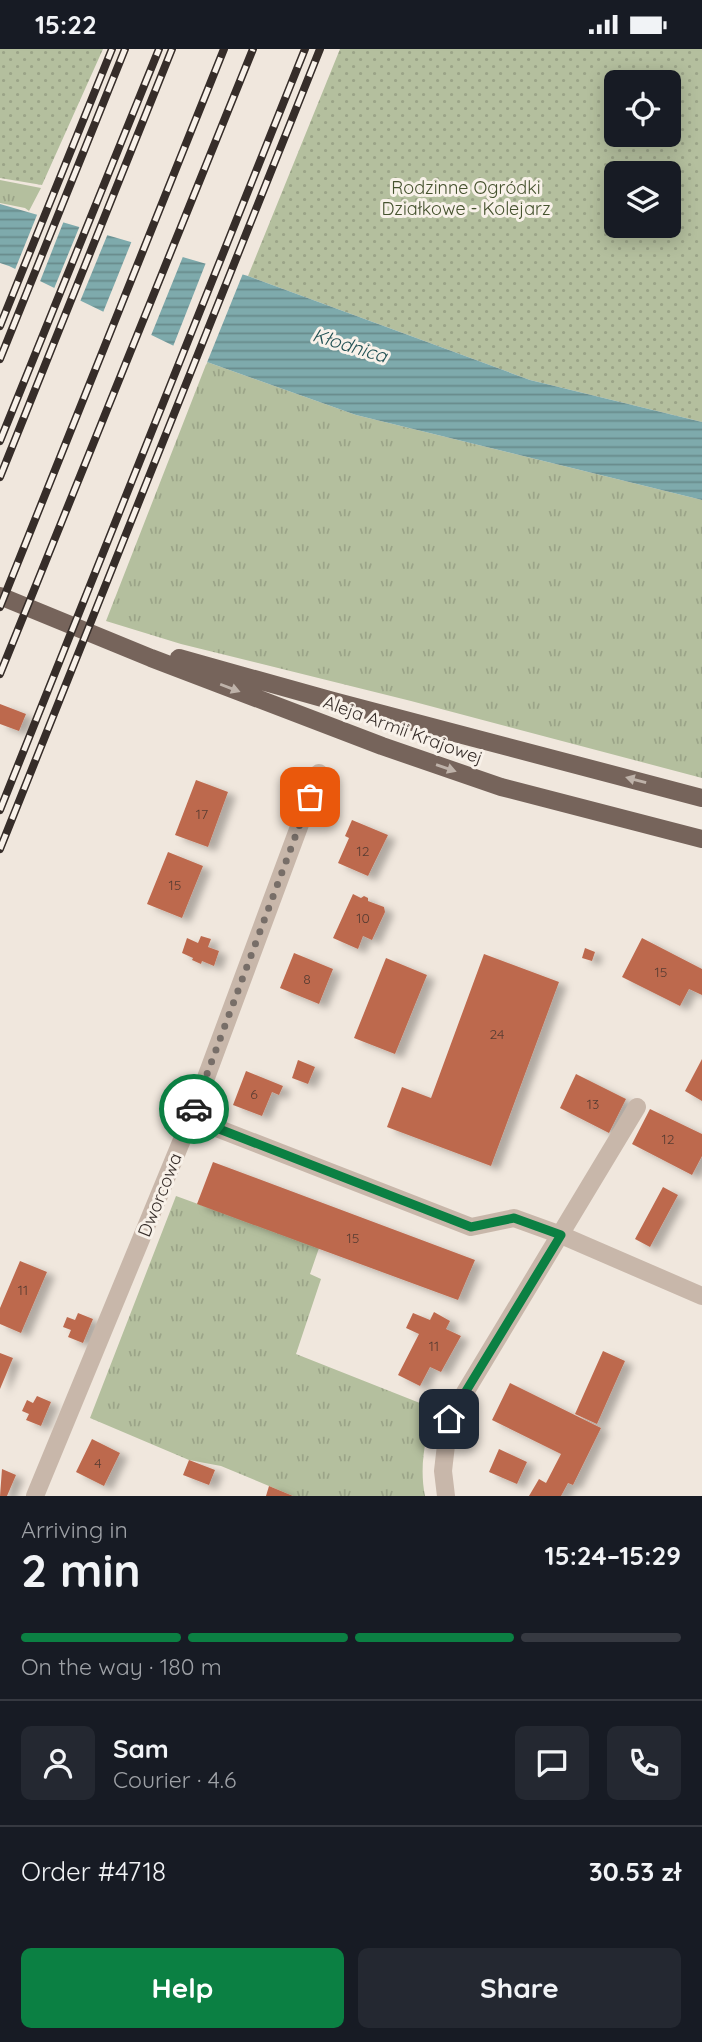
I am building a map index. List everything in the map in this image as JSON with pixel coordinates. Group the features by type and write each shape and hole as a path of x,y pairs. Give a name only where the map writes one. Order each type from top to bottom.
{"main road":[{"name":"Aleja Armii Krajowej","path":"0,596 382,746 501,787 702,839"},
{"name":"Aleja Armii Krajowej","path":"98,636 702,798"}],"street":[{"name":"Dworcowa","path":"35,1496 191,1118 319,772"},
{"path":"446,1496 443,1471 449,1419 637,1107"},
{"path":"191,1118 471,1227 514,1218 561,1235 702,1296"}],"green space":[{"path":"0,49 103,49 42,185 0,178"},
{"name":"Rodzinne Ogródki Działkowe - Kolejarz","path":"340,49 702,49 702,422 530,380 248,276"},
{"path":"0,180 41,188 29,211 0,203"},
{"path":"207,362 356,415 702,500 702,778 181,644 106,621"},
{"path":"176,1196 319,1248 310,1274 321,1279 296,1354 435,1409 424,1452 425,1496 293,1496 221,1466 189,1460 90,1418"}],"water":[{"name":"Kłodnica","path":"0,204 248,276 530,380 702,422 702,500 356,415 207,362 0,263"}],"pier":[{"path":"39,210 65,218 39,284 14,272"},
{"path":"81,223 109,231 79,304 53,291"},
{"path":"133,238 184,254 150,338 102,315"},
{"path":"207,260 244,271 206,365 172,349"}],"building":[{"path":"0,704 26,714 19,731 0,724"},
{"path":"196,780 228,792 208,847 175,835"},
{"path":"352,820 388,835 368,876 338,863 349,838 345,836"},
{"path":"168,852 203,866 182,918 147,904"},
{"path":"353,894 361,898 364,896 368,901 384,907 385,912 372,940 363,936 358,949 333,938"},
{"path":"201,936 211,939 208,947 219,951 214,966 202,961 201,964 182,953 187,938 198,943"},
{"path":"642,938 702,969 702,995 689,989 680,1006 622,977"},
{"path":"585,948 595,952 592,961 582,958"},
{"path":"294,953 333,969 319,1004 280,988"},
{"path":"484,954 559,982 491,1166 387,1127 402,1087 431,1098"},
{"path":"386,958 427,975 395,1054 354,1038"},
{"path":"702,1059 702,1101 685,1091"},
{"path":"298,1060 315,1067 308,1084 292,1078"},
{"path":"246,1071 283,1086 279,1095 272,1092 262,1116 233,1105"},
{"path":"576,1074 626,1099 609,1133 560,1108"},
{"path":"650,1109 702,1134 702,1156 692,1175 632,1144"},
{"path":"213,1162 475,1260 458,1300 197,1204"},
{"path":"663,1187 678,1195 650,1247 635,1239"},
{"path":"20,1261 47,1272 21,1333 0,1324 0,1308"},
{"path":"434,1312 450,1321 446,1329 461,1336 441,1372 430,1367 420,1386 398,1375 419,1334 406,1328 413,1313 430,1320"},
{"path":"78,1313 93,1319 83,1343 68,1337 71,1330 63,1327 67,1317 75,1320"},
{"path":"603,1351 625,1361 597,1424 575,1414"},
{"path":"0,1353 13,1358 0,1389"},
{"path":"510,1383 601,1428 573,1485 568,1483 561,1496 529,1496 539,1479 546,1483 561,1454 492,1420"},
{"path":"37,1396 51,1402 41,1426 26,1420 29,1414 22,1411 27,1400 33,1403"},
{"path":"92,1439 120,1453 104,1486 76,1472"},
{"path":"499,1449 527,1462 517,1484 489,1472"},
{"path":"189,1460 215,1470 209,1485 183,1475"},
{"path":"2,1469 16,1475 7,1496 0,1496"},
{"path":"269,1486 293,1496 266,1496"}],"railway":[{"path":"0,326 112,49"},
{"path":"0,359 125,49"},
{"path":"0,441 159,49"},
{"path":"0,477 172,49"},
{"path":"0,607 224,49"},
{"path":"0,674 253,49"},
{"path":"0,810 305,49"},
{"path":"0,849 320,49"}],"way so far":[{"path":"194,1109 310,797"}],"route":[{"path":"194,1109 191,1118 471,1227 514,1218 561,1235 449,1419"}]}
